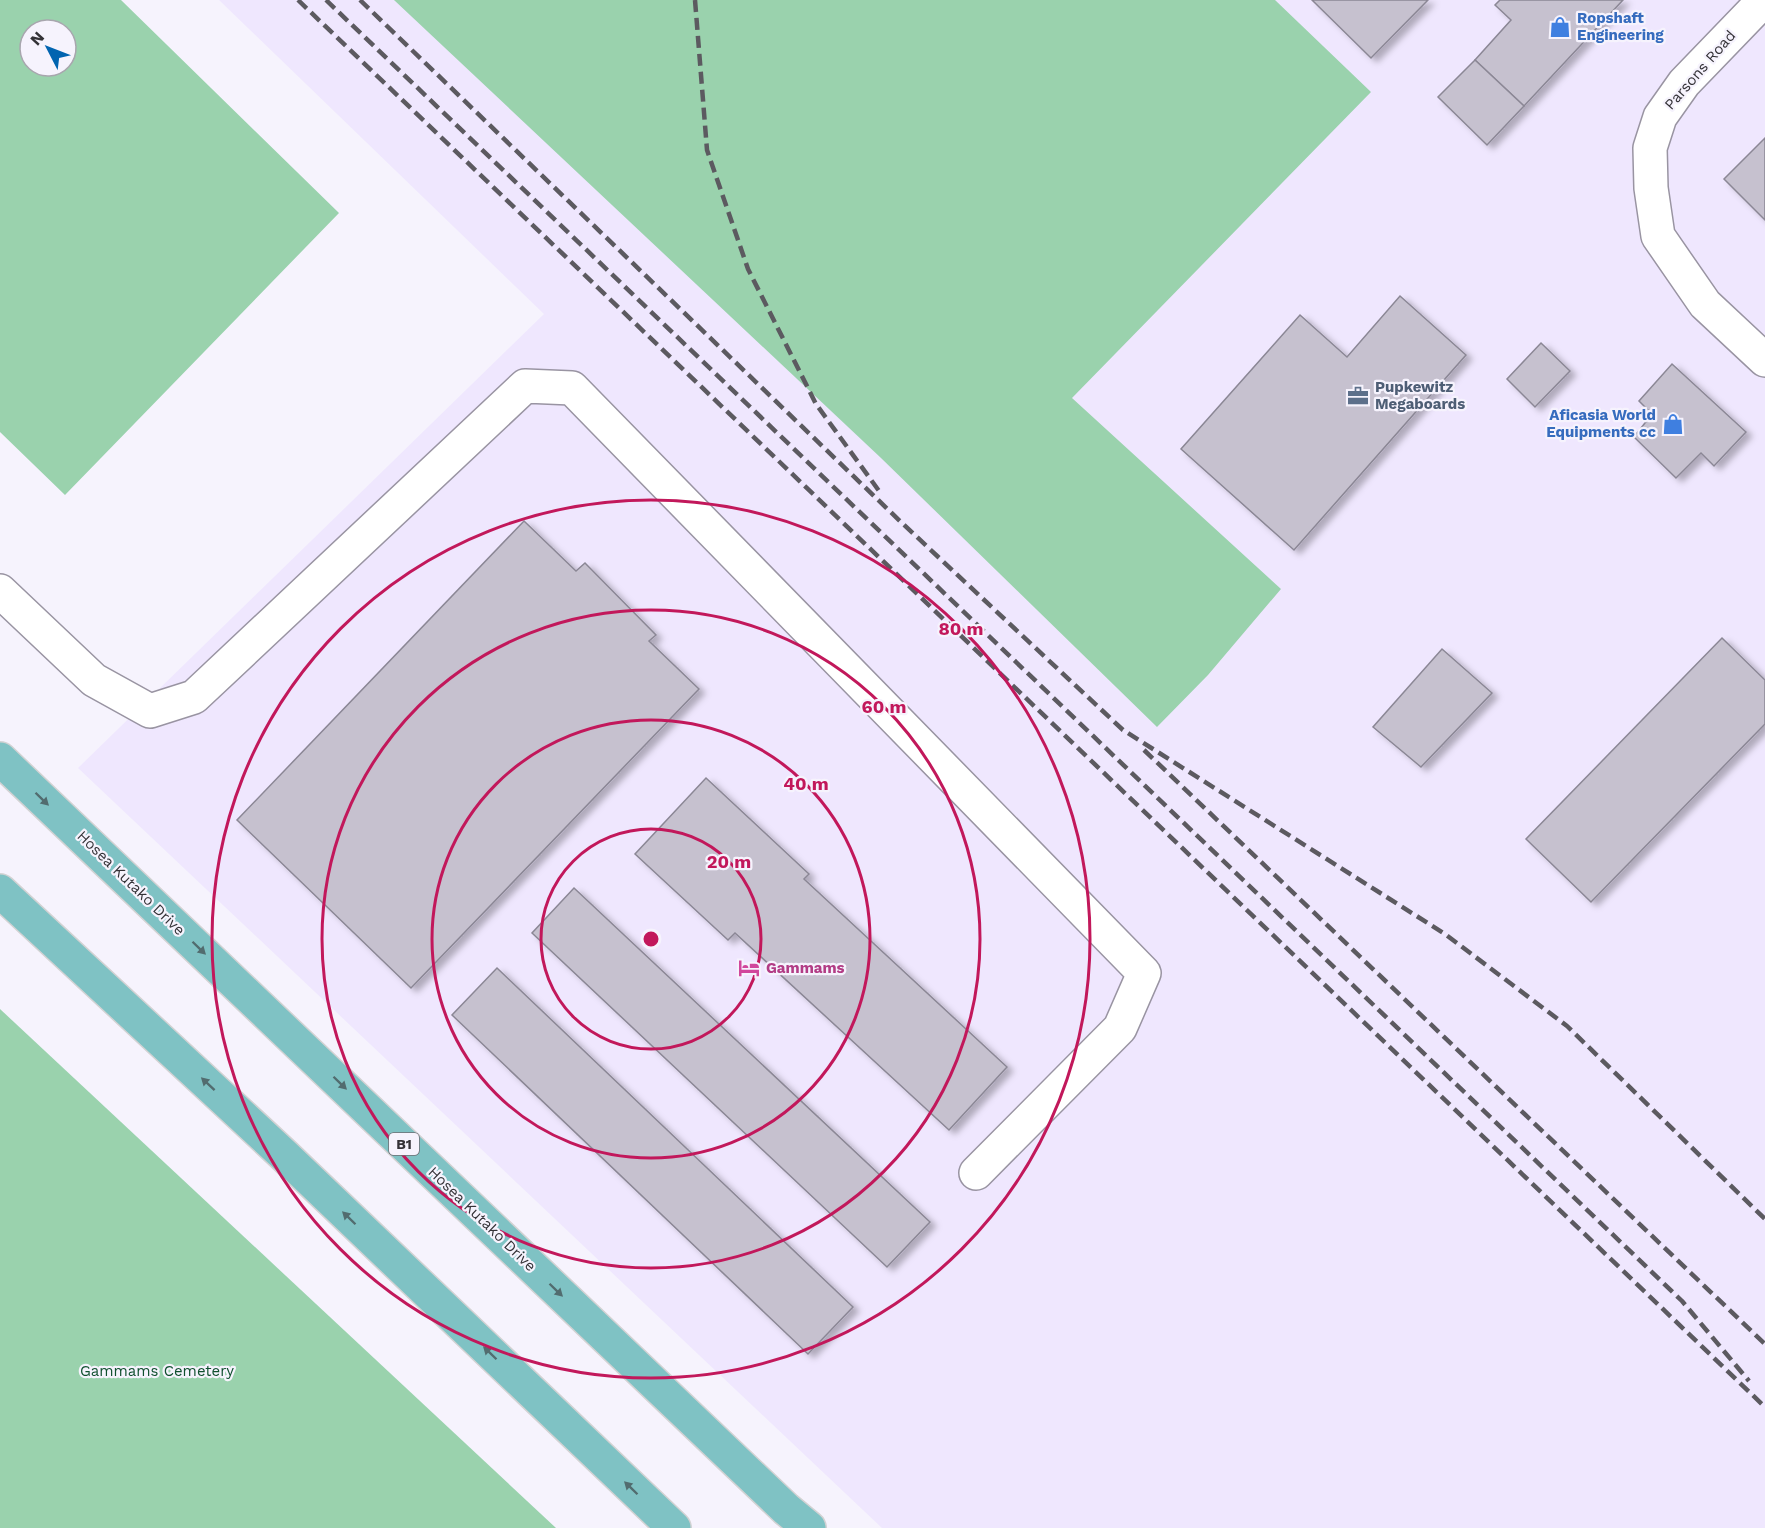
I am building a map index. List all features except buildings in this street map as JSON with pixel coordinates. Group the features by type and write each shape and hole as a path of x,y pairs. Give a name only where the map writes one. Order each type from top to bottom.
{"main road":[{"name":"Hosea Kutako Drive","path":"0,759 786,1509 809,1528"},
{"path":"0,891 285,1156 674,1528"}],"street":[{"name":"Parsons Road","path":"1764,0 1684,83 1660,117 1650,148 1651,188 1658,236 1705,304 1765,360"},
{"path":"0,591 94,680 150,711 194,697 525,386 572,388 1144,973 1120,1028 976,1173"}],"shaded area":[{"path":"219,0 1765,0 1765,1528 882,1528 78,768 544,314"}],"green space":[{"path":"0,0 121,0 339,213 65,495 0,432"},
{"path":"394,0 1275,0 1371,92 1072,398 1281,589 1208,675 1157,727 881,458"},
{"name":"Gammams Cemetery","path":"0,1009 556,1528 0,1528"}],"railway":[{"path":"298,0 1765,1407"},
{"path":"326,0 1682,1301 1749,1381"},
{"path":"360,0 902,523 1123,730 1445,934 1567,1026 1765,1219"},
{"path":"695,0 707,150 748,269 816,404 882,495"},
{"path":"1144,750 1765,1344"}],"place":[{"name":"Ropshaft Engineering","path":"1560,27"},
{"name":"Pupkewitz Megaboards","path":"1358,396"},
{"name":"Aficasia World Equipments cc","path":"1673,424"},
{"name":"Gammams","path":"749,968"}]}
